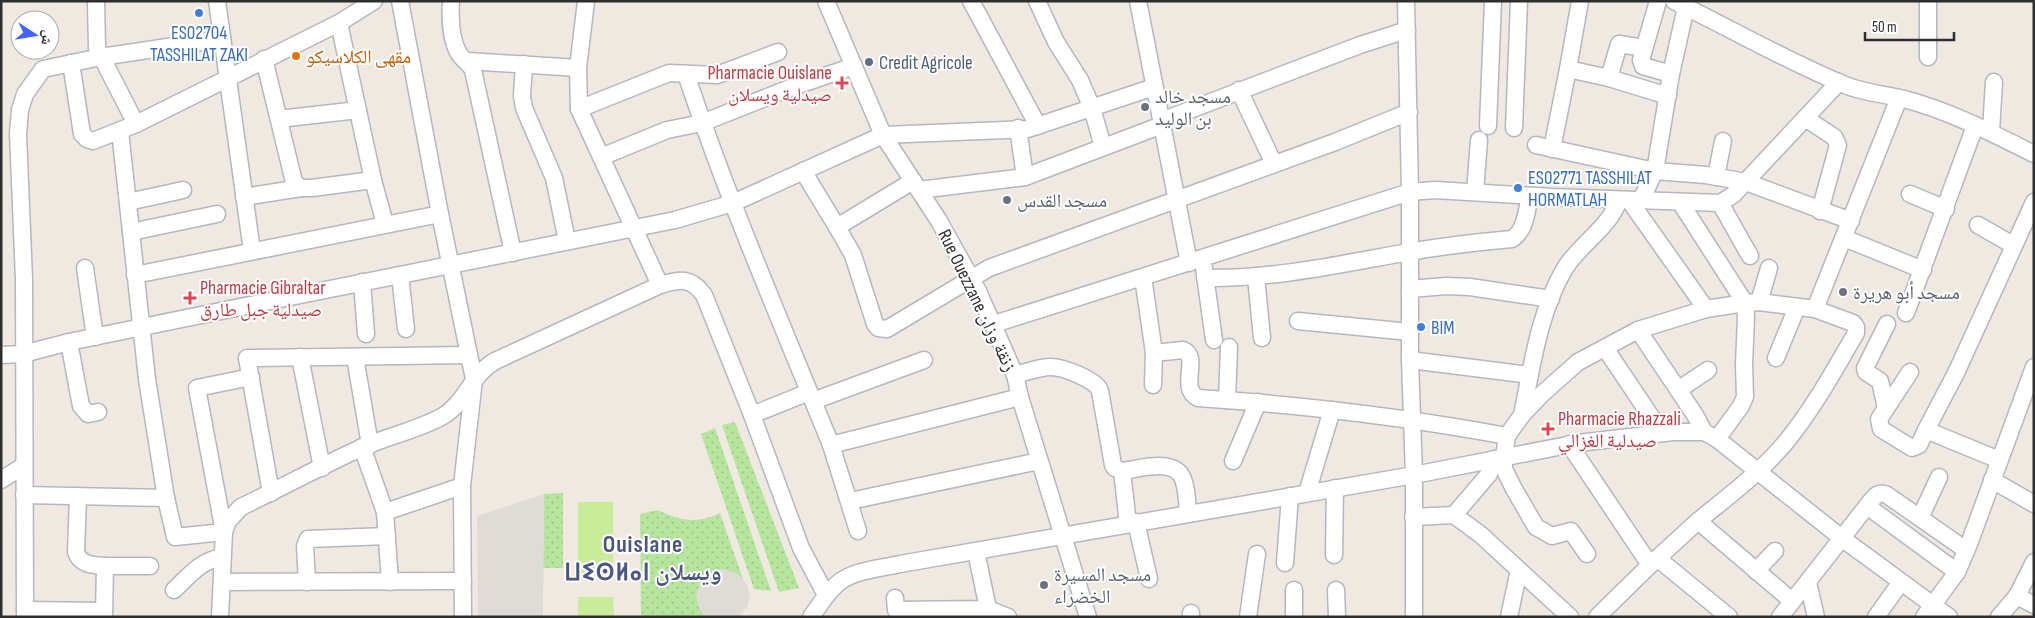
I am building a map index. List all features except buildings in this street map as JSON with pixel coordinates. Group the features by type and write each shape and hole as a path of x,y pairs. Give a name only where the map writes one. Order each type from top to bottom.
{"street":[{"path":"96,1 96,37 101,58 136,124"},
{"path":"217,1 252,251"},
{"path":"71,63 82,134 87,139 93,141 136,124 227,79 339,23 374,1"},
{"path":"400,1 440,214 474,380 462,486 463,617"},
{"path":"451,1 450,17 453,38 458,52 468,61 473,70 513,253"},
{"path":"586,1 578,68 579,110 660,285"},
{"name":"Rue Ouezzane زنقة وزان","path":"826,1 883,135 939,221 994,324 1015,375 1039,461 1088,617"},
{"path":"971,1 1038,126"},
{"path":"1037,1 1056,42 1080,80 1092,108 1103,147"},
{"path":"1138,1 1176,199 1196,261 1205,278 1214,340"},
{"path":"1406,1 1411,252 1410,360 1414,420 1414,617"},
{"path":"1488,126 1493,1"},
{"path":"1514,128 1519,1"},
{"path":"1552,148 1580,1"},
{"path":"1658,1 1641,60 1643,66 1671,74"},
{"path":"1928,1 1928,57"},
{"path":"1522,415 1543,319 1572,258 1609,219 1615,210 1630,200 1655,171 1668,96 1680,4 1839,82 1864,91 1899,98 1945,112 2034,154"},
{"path":"339,23 373,180 385,224"},
{"path":"838,228 916,185 1025,177 1103,147 1239,90 1360,45 1407,30"},
{"path":"105,566 104,614 25,614 24,279 18,134 20,110 25,94 42,69 221,39"},
{"path":"1609,78 1619,44 1644,48"},
{"path":"579,110 669,73 717,75 778,52"},
{"path":"264,60 294,182 301,188"},
{"path":"468,61 578,68"},
{"path":"524,64 522,96 524,108 554,178 567,241"},
{"path":"601,157 666,130 702,123 790,88 854,66"},
{"path":"1568,69 1609,78 1668,96"},
{"path":"686,74 702,123 733,203 831,445 858,531"},
{"path":"994,324 1410,192 1435,190 1530,196 1720,203 1733,195 1746,182 1839,82"},
{"path":"1906,313 1946,209 1983,129 1994,82"},
{"path":"1,355 23,354 69,342 675,220 733,203 883,135 1038,126 1154,87"},
{"path":"1239,90 1274,164"},
{"path":"1816,309 1899,98"},
{"path":"279,119 358,110"},
{"path":"803,171 853,255 875,324 878,328 887,329 989,268 1335,142 1408,112"},
{"path":"1805,118 1834,137 1838,145 1820,210"},
{"path":"1018,128 1025,177"},
{"path":"120,130 147,379 174,537 224,532"},
{"path":"1475,192 1479,140"},
{"path":"1716,177 1723,141"},
{"path":"1536,144 1655,171 1680,172 1746,182 1851,222"},
{"path":"244,198 301,188 373,180"},
{"path":"128,202 183,190"},
{"path":"1910,194 1946,209"},
{"path":"1205,278 1256,278 1301,272 1411,252 1512,239 1520,234 1530,196"},
{"path":"1630,200 1706,310"},
{"path":"1680,202 1752,302"},
{"path":"1910,372 1879,419 1882,429 1912,448 1916,448 1956,373 2034,202"},
{"path":"1720,203 1750,256"},
{"path":"132,232 217,214"},
{"path":"135,275 440,214"},
{"path":"1978,225 2013,245"},
{"path":"1844,238 1923,270"},
{"path":"85,268 95,337"},
{"path":"811,617 826,595 837,584 852,575 900,564 1414,475 1569,444 1662,433 1710,436 1741,406 1746,397 1744,365 1746,317 1769,268"},
{"path":"400,275 406,329"},
{"path":"1143,277 1154,353 1153,385"},
{"path":"1256,278 1262,338"},
{"path":"224,532 228,521 242,508 366,446 443,416 458,403 484,368 495,361 660,285 677,280 689,281 698,286 704,295 752,416 800,548 826,595"},
{"path":"362,282 366,334"},
{"path":"1410,289 1446,286 1470,287 1551,299"},
{"path":"1454,515 1490,474 1499,458 1507,436 1522,415 1542,394 1578,362 1638,330 1706,310 1752,302 1816,309 1854,323 1856,333 1822,392 1793,434 1758,471 1698,521 1597,617"},
{"path":"1776,358 1797,307"},
{"path":"1298,322 1410,332"},
{"path":"1886,408 1880,380 1866,372 1865,368 1888,324"},
{"path":"1638,330 1710,436 1758,471 1842,539 1901,582 1929,611 1949,617"},
{"path":"69,342 81,406 88,414 98,412"},
{"path":"1227,400 1229,348"},
{"path":"1605,348 1662,433"},
{"path":"1154,353 1186,351 1190,356 1189,390 1192,395 1198,398 1258,402 1414,420 1507,436"},
{"path":"271,493 247,358 469,355"},
{"path":"355,356 366,446 386,512 390,582"},
{"path":"300,358 322,468"},
{"path":"752,416 924,360"},
{"path":"1410,360 1530,375"},
{"path":"1929,611 1957,572 2034,366"},
{"path":"1015,375 1051,367 1096,384 1100,391 1114,468 1122,471 1162,466 1172,467 1182,476 1188,513"},
{"path":"1678,390 1708,370"},
{"path":"220,617 224,532 197,388 250,377"},
{"path":"831,445 1020,398"},
{"path":"1233,461 1258,402"},
{"path":"1307,493 1332,410"},
{"path":"1926,430 2000,460"},
{"path":"1569,444 1653,562 1729,617"},
{"path":"1499,458 1514,490 1536,527 1552,536 1571,531 1587,554"},
{"path":"850,501 1039,461"},
{"path":"1,480 24,466"},
{"path":"1122,471 1132,523 1149,579"},
{"path":"1920,518 1939,477"},
{"path":"1992,480 2034,504"},
{"path":"386,512 462,486"},
{"path":"1334,556 1335,488"},
{"path":"1780,617 1878,494 1882,493 1966,550"},
{"path":"24,495 166,498"},
{"path":"78,496 76,552 78,558 84,563 105,566 150,566"},
{"path":"1285,564 1290,496"},
{"path":"1867,506 1957,572"},
{"path":"1413,517 1454,515 1481,535 1519,570 1554,611 1570,617"},
{"path":"1698,521 1792,601"},
{"path":"306,582 304,546 308,539 387,536"},
{"path":"976,551 988,609"},
{"path":"1756,571 1775,551"},
{"path":"1248,617 1257,554"},
{"path":"174,590 209,559 222,558"},
{"path":"2000,617 2017,596 2034,562"},
{"path":"1509,617 1519,570"},
{"path":"222,582 463,581"},
{"path":"1808,582 1816,617"},
{"path":"1876,617 1901,582"},
{"path":"1294,590 1294,617"},
{"path":"1336,590 1337,617"},
{"path":"2017,596 2034,604"},
{"path":"896,608 988,609 1008,617"}],"green space":[{"path":"735,422 799,588 779,592 722,425"},
{"path":"715,428 771,591 754,589 701,434"},
{"path":"563,493 563,568 543,568 544,494"},
{"path":"578,502 613,502 613,574 578,574"},
{"path":"658,510 673,517 689,520 704,519 720,513 743,579 736,573 702,613 706,617 641,617 640,514"},
{"path":"578,597 613,597 614,617 578,617"}],"shaded area":[{"path":"544,494 543,617 478,617 477,516"},
{"path":"722,569 736,573 748,587 750,596 748,605 739,617 706,617 699,608 696,596 700,583 710,573"}],"place":[{"name":"ES02704 TASSHILAT ZAKI","path":"199,13"},
{"name":"مقهى الكلاسيكو","path":"296,56"},
{"name":"Credit Agricole","path":"869,62"},
{"name":"Pharmacie Ouislane صيدلية ويسلان","path":"842,83"},
{"name":"مسجد خالد بن الوليد","path":"1145,107"},
{"name":"ES02771 TASSHILAT HORMATLAH","path":"1518,188"},
{"name":"مسجد القدس","path":"1007,200"},
{"name":"مسجد أبو هريرة","path":"1843,292"},
{"name":"Pharmacie Gibraltar صيدلية جبل طارق","path":"190,298"},
{"name":"BIM","path":"1421,327"},
{"name":"Pharmacie Rhazzali صيدلية الغزالي","path":"1548,429"},
{"name":"مسجد المسيرة الخضراء","path":"1044,585"}],"district":[{"name":"Ouislane ⵡⵉⵙⵍⴰⵏ ويسلان","path":"643,558"}]}
